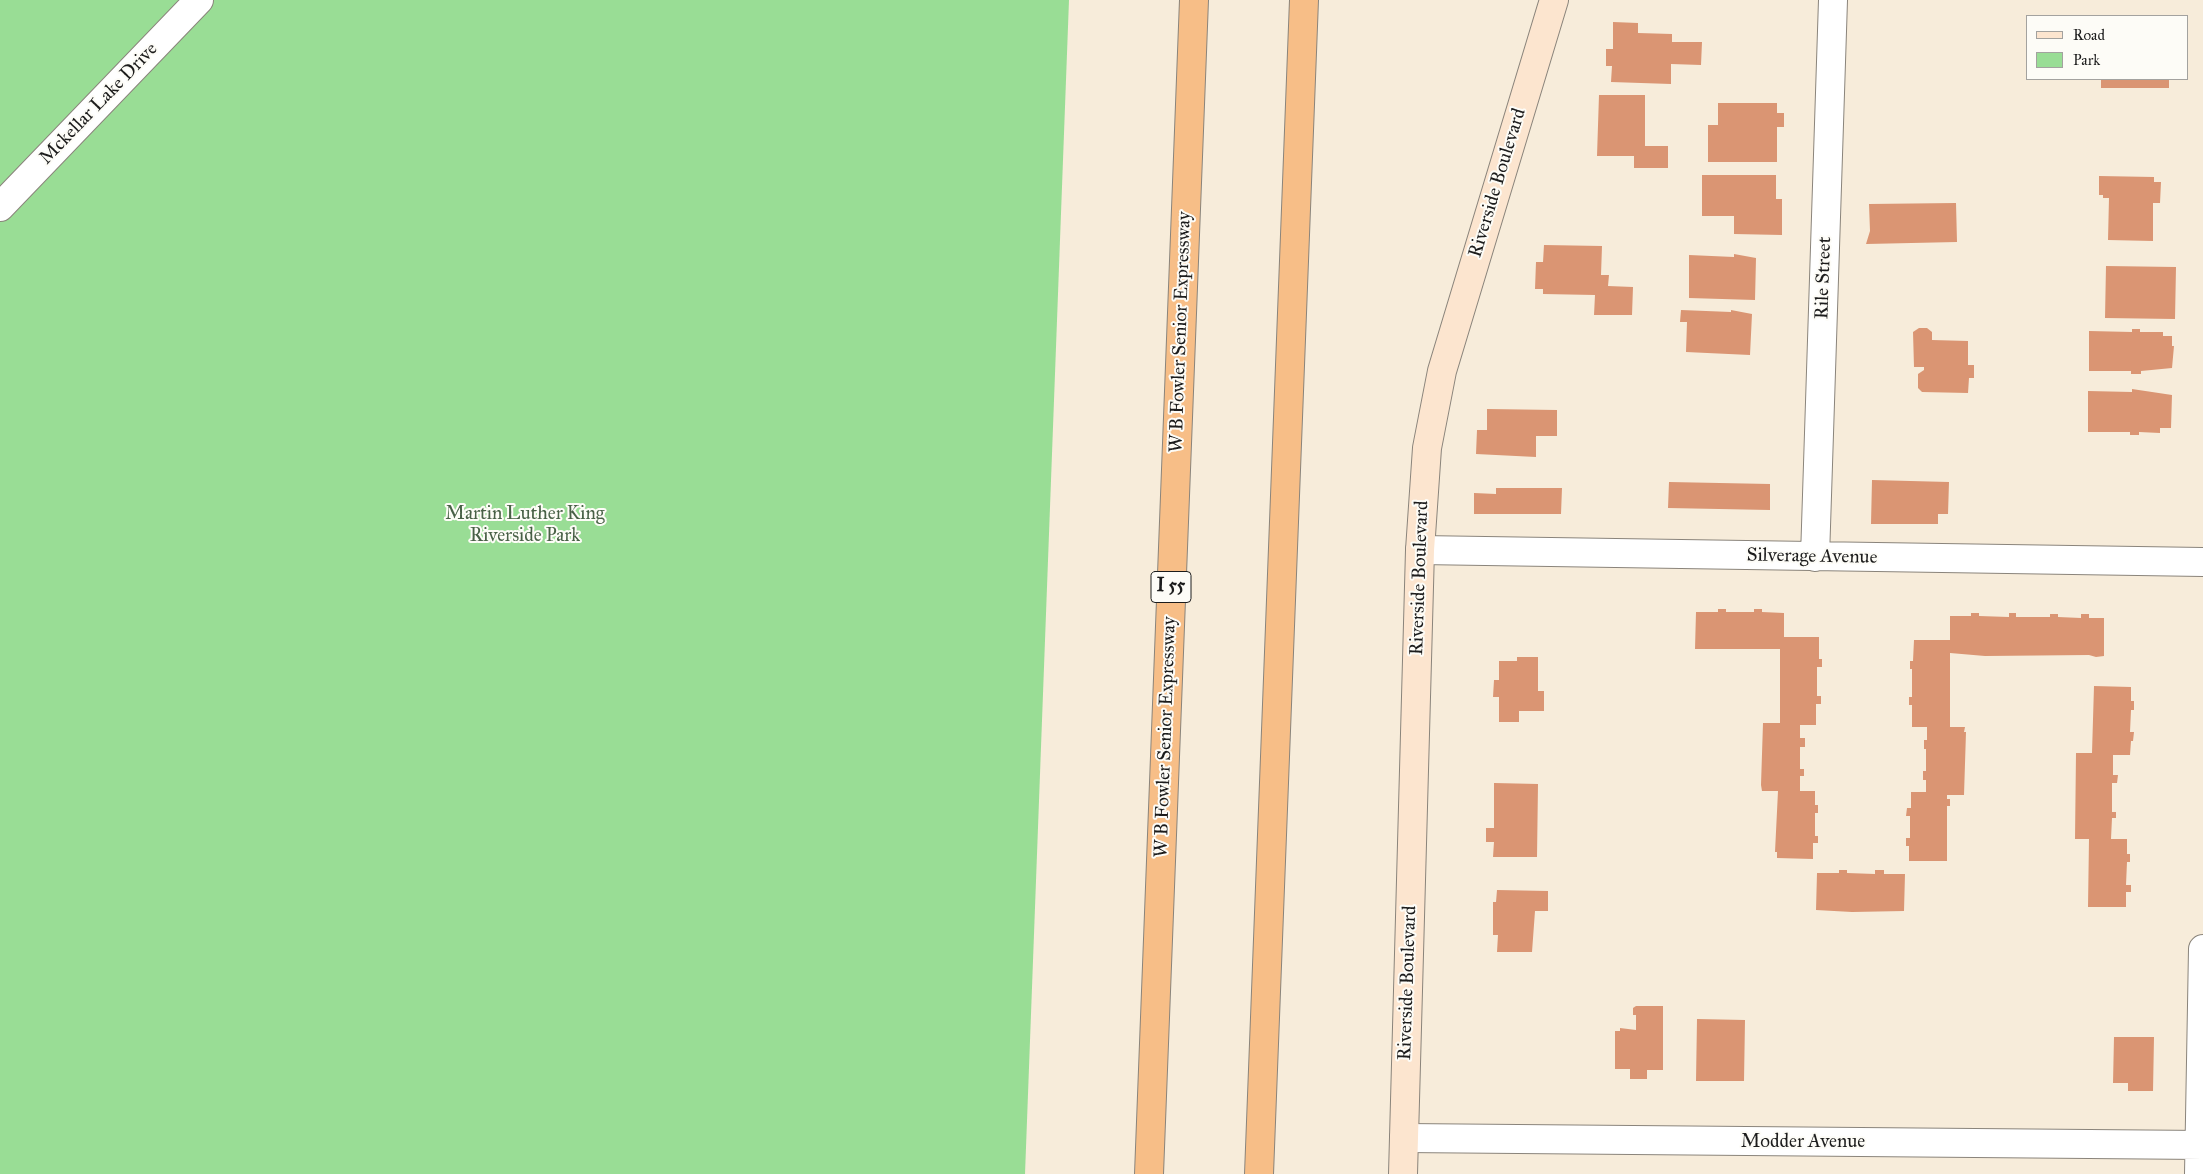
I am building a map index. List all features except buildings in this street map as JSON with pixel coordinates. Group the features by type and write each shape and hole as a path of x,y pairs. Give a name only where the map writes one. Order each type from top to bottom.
{"highway":[{"name":"W B Fowler Senior Expressway","path":"1149,1174 1194,0"},
{"path":"1260,1174 1304,0"}],"street":[{"name":"Mckellar Lake Drive","path":"0,207 199,0"},
{"name":"Riverside Boulevard","path":"1403,1174 1420,550 1428,448 1442,371 1554,0"},
{"name":"Rile Street","path":"1815,557 1833,0"},
{"name":"Silverage Avenue","path":"1420,550 2203,562"},
{"path":"2199,1174 2203,949"},
{"name":"Modder Avenue","path":"1404,1138 2201,1145"}],"green space":[{"name":"Martin Luther King Riverside Park","path":"0,0 1069,0 1025,1174 0,1174"}]}
